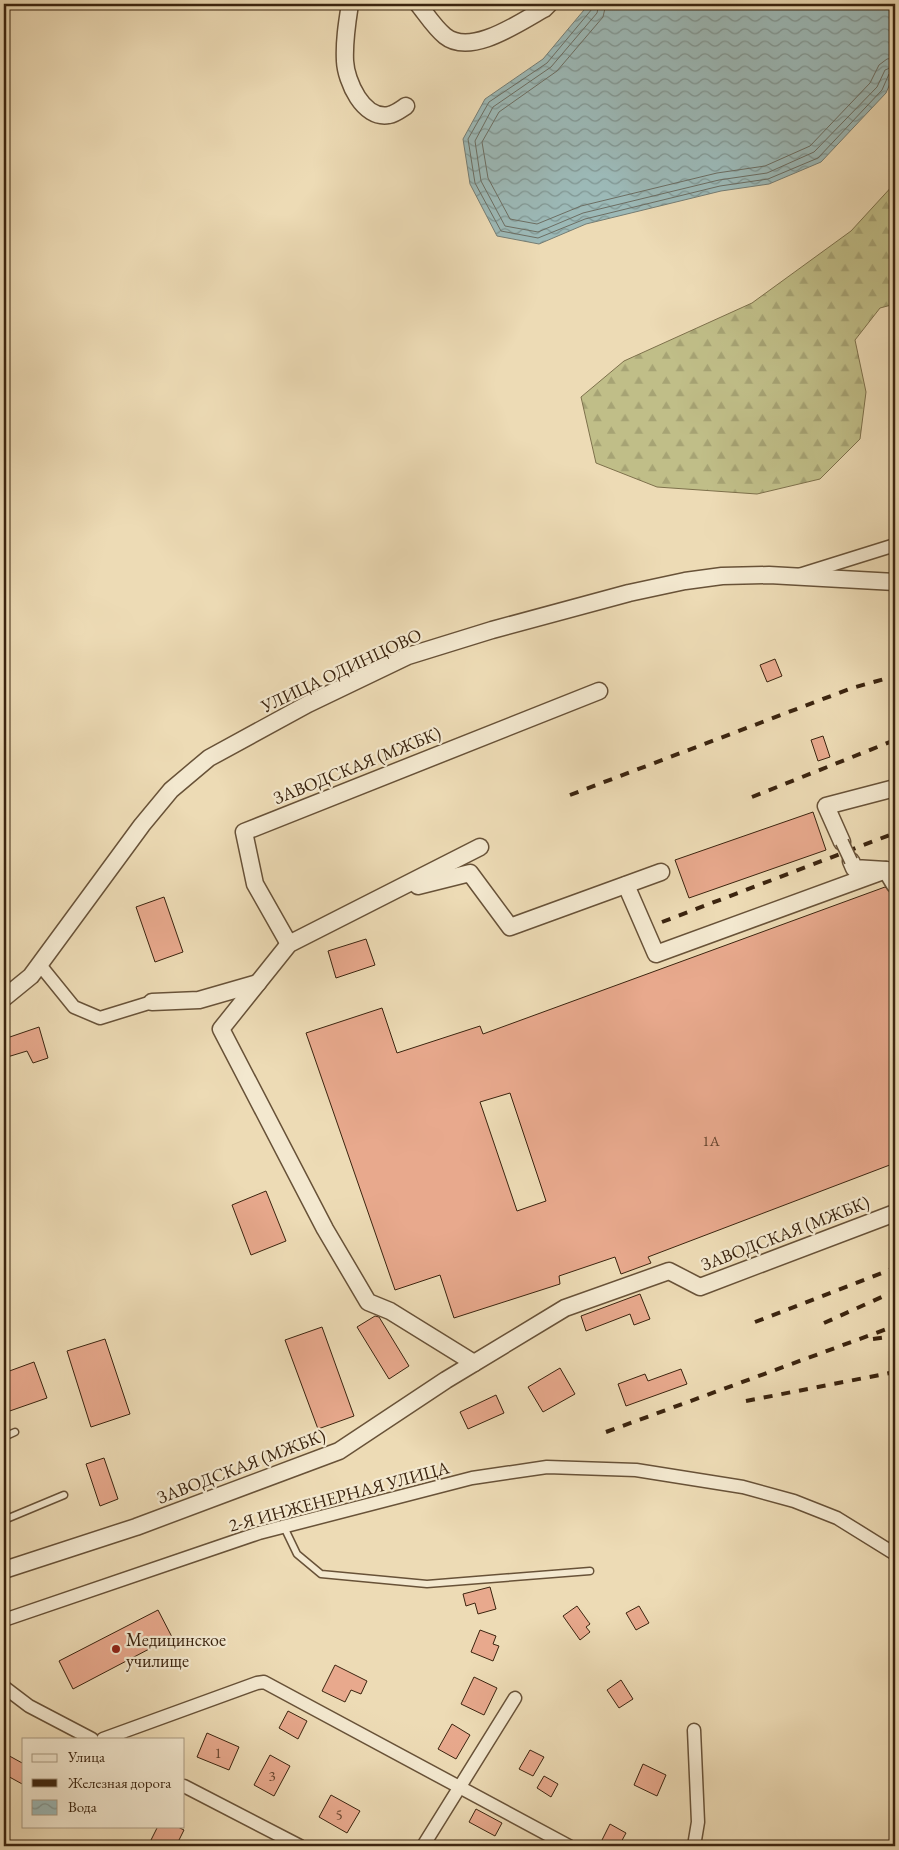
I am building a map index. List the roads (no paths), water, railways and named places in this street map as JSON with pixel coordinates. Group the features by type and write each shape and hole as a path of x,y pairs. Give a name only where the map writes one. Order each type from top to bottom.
{"street":[{"path":"350,4 345,32 345,63 351,87 364,104 375,114 388,116 406,106"},
{"path":"418,4 445,36 460,44 481,41 544,9 549,4"},
{"path":"797,576 895,545"},
{"name":"УЛИЦА ОДИНЦОВО","path":"4,998 31,976 40,965 142,825 171,790 209,758 308,704 408,656 492,630 629,593 722,576 797,576 895,582"},
{"name":"ЗАВОДСКАЯ (МЖБК)","path":"289,944 255,884 244,832 599,691"},
{"path":"886,870 854,868 826,806 895,788"},
{"path":"474,1362 390,1311 368,1302 325,1229 222,1029 289,944 480,847"},
{"path":"626,885 656,954 886,870"},
{"path":"886,870 895,885"},
{"path":"385,896 470,872 510,927 660,872"},
{"path":"40,965 74,1007 100,1018 152,1002 199,1000 258,984"},
{"name":"ЗАВОДСКАЯ (МЖБК)","path":"4,1570 136,1527 339,1451 474,1362 565,1308 669,1271 700,1287 895,1213"},
{"name":"2-Я ИНЖЕНЕРНАЯ УЛИЦА","path":"4,1620 131,1575 284,1527 472,1478 547,1466 636,1470 743,1487 794,1501 837,1518 895,1554"},
{"path":"106,1738 264,1682 569,1846"},
{"path":"4,1687 29,1706 90,1738"},
{"path":"423,1846 515,1698"},
{"path":"694,1730 698,1822 694,1846"},
{"path":"185,1787 300,1846"}],"lane":[{"path":"4,1437 15,1432"},
{"path":"4,1520 64,1495"},
{"path":"284,1527 297,1554 321,1574 427,1584 590,1571"}],"water":[{"path":"589,4 895,4 895,72 886,93 821,162 769,184 721,191 586,224 539,244 497,236 470,184 463,139 485,99 543,59"}],"railway":[{"path":"570,795 852,688 895,676"},
{"path":"752,797 895,740"},
{"path":"662,922 895,833"},
{"path":"755,1322 895,1268"},
{"path":"824,1323 895,1291"},
{"path":"606,1432 895,1326"},
{"path":"873,1339 895,1336"},
{"path":"746,1401 895,1372"}],"place":[{"name":"Медицинское училище","path":"116,1649"}]}
